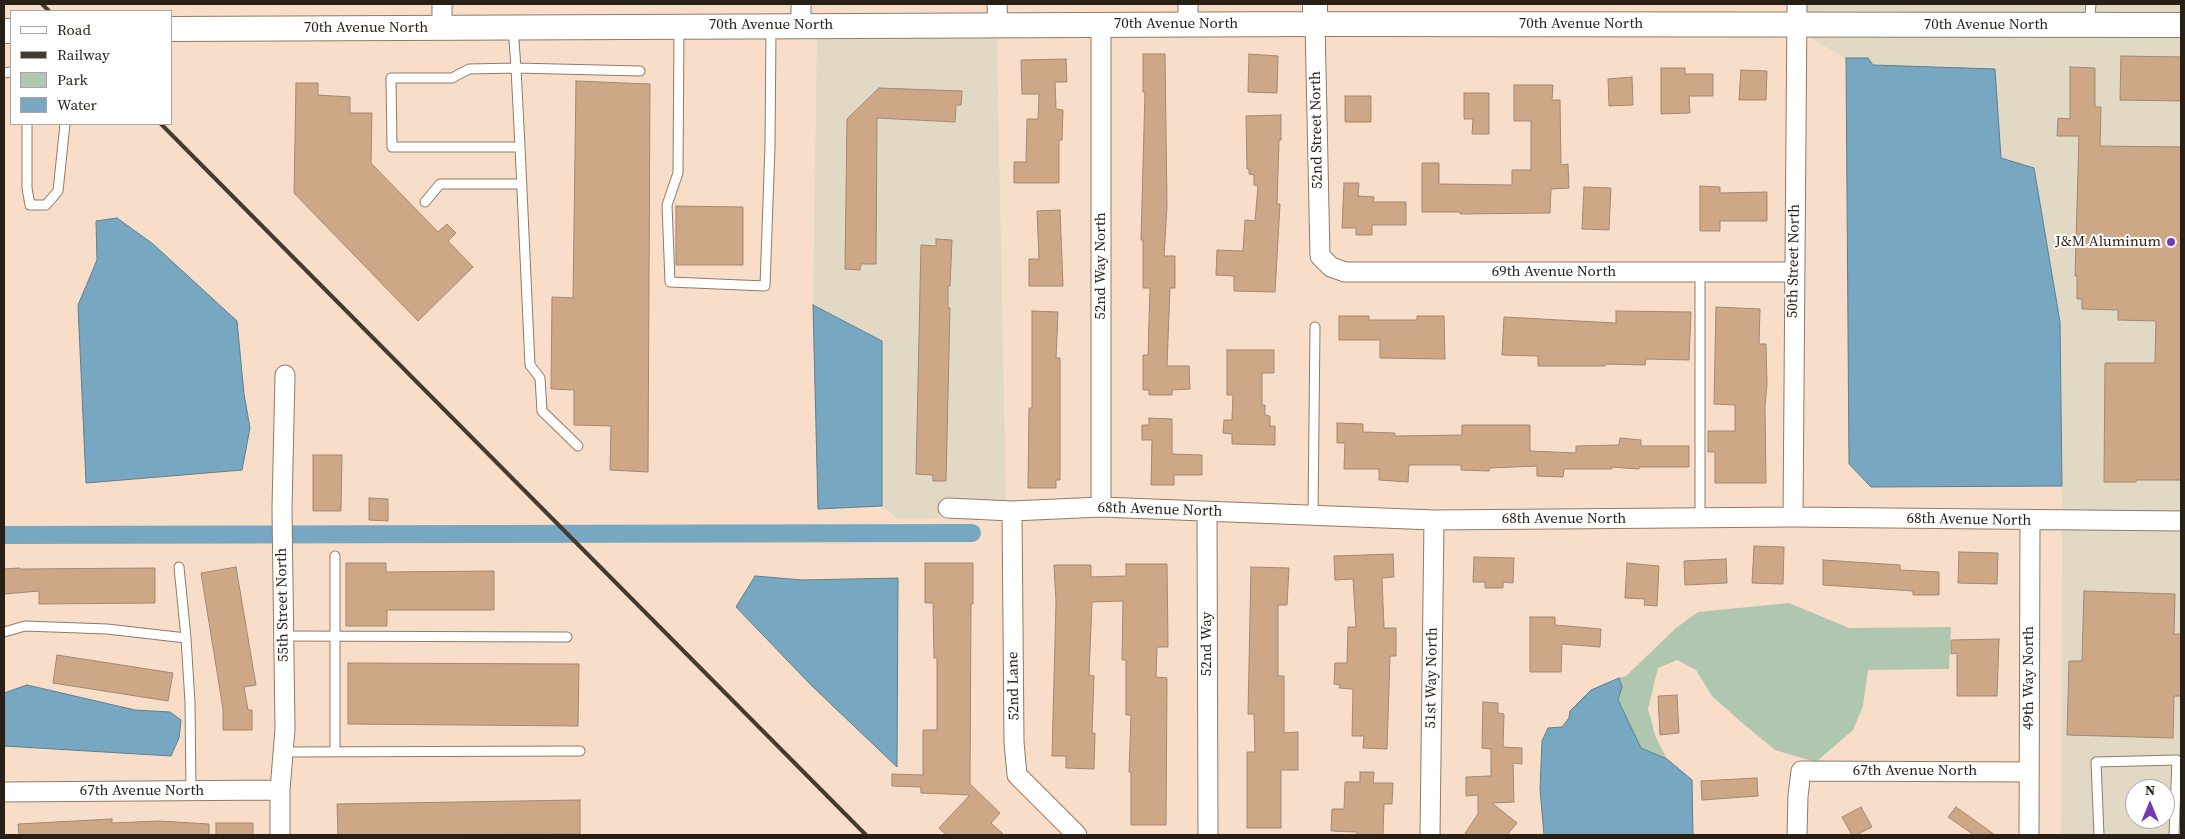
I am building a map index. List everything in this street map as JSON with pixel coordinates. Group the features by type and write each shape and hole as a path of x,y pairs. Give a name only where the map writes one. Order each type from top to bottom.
{"street":[{"path":"442,4 442,28"},
{"name":"70th Avenue North","path":"172,29 771,25 801,14 998,14 1101,24 1188,14 2090,14 2181,25"},
{"name":"52nd Street North","path":"1315,14 1320,256"},
{"name":"50th Street North","path":"1793,517 1797,14"},
{"name":"52nd Way North","path":"1101,24 1101,507"},
{"name":"69th Avenue North","path":"1320,256 1331,267 1345,272 1794,272"},
{"name":"55th Street North","path":"280,835 280,790 284,752 282,509 285,375"},
{"name":"68th Avenue North","path":"948,508 1012,511 1101,507 1434,520 1793,517 2030,521 2181,521"},
{"name":"52nd Lane","path":"1012,511 1017,775 1077,835"},
{"name":"52nd Way","path":"1207,512 1208,835"},
{"name":"51st Way North","path":"1430,835 1434,520"},
{"name":"49th Way North","path":"2028,835 2030,521"},
{"name":"67th Avenue North","path":"1797,835 1798,796 1802,771 2029,772"},
{"name":"67th Avenue North","path":"4,792 280,790"}],"lane":[{"path":"679,26 678,174 667,205 670,282 765,286 770,146 771,25"},
{"path":"513,27 530,365 540,378 542,411 578,446"},
{"path":"520,147 392,147 390,78 452,78 469,69 516,68 640,71"},
{"path":"28,125 27,188 30,205 46,205 58,191 65,125"},
{"path":"425,202 440,184 522,184"},
{"path":"1700,272 1700,518"},
{"path":"1313,516 1315,327"},
{"path":"335,556 336,752"},
{"path":"179,567 190,702 191,791"},
{"path":"4,632 25,626 107,629 186,638"},
{"path":"283,636 567,637"},
{"path":"284,752 580,751"},
{"path":"2099,835 2096,762 2177,760 2174,835"}],"shaded area":[{"path":"1805,4 2181,4 2181,16 1805,14"},
{"path":"999,34 997,46 1006,501 940,499 939,517 951,518 898,519 882,506 882,341 813,305 817,35"},
{"path":"1806,34 2181,35 2181,511 2062,511 2060,322 2001,158 1995,69 1873,65 1868,58 1846,58 1806,36"},
{"path":"2062,530 2181,530 2181,835 2061,835"}],"green space":[{"path":"1789,603 1849,628 1951,627 1949,669 1868,670 1863,706 1853,730 1817,761 1812,761 1775,750 1712,696 1696,670 1677,660 1658,668 1648,709 1656,738 1667,759 1641,748 1618,700 1622,687 1619,678 1626,676 1676,628 1698,612"}],"water":[{"path":"1846,58 1868,58 1873,65 1995,69 2001,158 2034,168 2060,322 2062,486 1871,487 1849,464"},
{"path":"117,218 153,244 237,321 244,394 250,428 242,470 86,483 78,305 97,260 96,221"},
{"path":"813,305 882,341 882,506 818,509"},
{"path":"755,576 802,580 898,578 897,767 811,685 736,607"},
{"path":"1619,678 1622,687 1618,700 1641,748 1667,759 1692,780 1693,835 1544,835 1540,789 1542,741 1548,728 1562,727 1569,718 1570,711 1591,690"},
{"path":"27,685 135,710 170,712 181,720 179,738 171,756 4,746 4,693"}],"building":[{"path":"1143,54 1165,54 1167,206 1164,256 1175,256 1175,288 1170,288 1167,366 1189,366 1190,389 1172,390 1172,395 1149,395 1149,390 1143,390 1143,355 1148,355 1150,288 1143,288 1143,240 1141,240 1145,92 1143,92"},
{"path":"1249,54 1278,56 1277,93 1248,92"},
{"path":"2121,56 2181,57 2181,101 2120,100"},
{"path":"1066,59 1067,82 1055,82 1056,109 1063,110 1062,140 1059,140 1059,183 1014,183 1014,162 1026,162 1027,119 1038,119 1039,94 1022,94 1021,60"},
{"path":"2070,67 2095,68 2095,107 2101,107 2100,146 2181,147 2181,480 2104,482 2105,363 2155,363 2156,321 2118,320 2118,310 2082,309 2082,299 2077,299 2077,276 2075,276 2079,136 2057,136 2058,118 2070,119"},
{"path":"1661,68 1685,68 1685,74 1713,74 1713,96 1689,96 1690,113 1661,114"},
{"path":"1741,70 1767,71 1766,100 1739,100"},
{"path":"1632,77 1633,105 1609,106 1608,79"},
{"path":"576,81 650,84 648,472 610,470 611,426 574,425 574,390 551,389 552,297 573,298"},
{"path":"296,83 318,83 318,95 350,97 350,113 372,113 371,163 438,232 447,224 456,233 448,241 473,267 418,321 294,193"},
{"path":"1514,85 1553,85 1552,100 1560,100 1561,165 1568,164 1569,188 1551,189 1550,213 1460,214 1460,212 1422,212 1422,163 1439,163 1439,184 1512,185 1512,170 1531,170 1531,121 1514,121"},
{"path":"879,88 962,91 961,105 956,105 955,122 877,118 876,264 861,264 860,270 845,269 847,119"},
{"path":"1464,93 1489,93 1489,134 1472,134 1473,119 1464,119"},
{"path":"1345,96 1371,96 1371,122 1345,122"},
{"path":"1281,115 1277,204 1280,204 1275,292 1234,291 1234,276 1216,275 1217,250 1243,251 1245,220 1255,221 1258,186 1254,185 1254,175 1249,174 1249,169 1247,169 1246,116"},
{"path":"1344,183 1359,183 1358,196 1374,197 1373,202 1406,202 1406,225 1372,225 1372,235 1356,235 1356,228 1342,228"},
{"path":"1700,186 1720,187 1720,193 1767,192 1767,221 1720,221 1720,231 1700,231"},
{"path":"1584,187 1611,188 1609,230 1582,229"},
{"path":"676,206 743,207 743,265 676,265"},
{"path":"1060,210 1063,286 1029,286 1029,259 1039,259 1037,211"},
{"path":"936,239 952,240 950,286 948,286 948,308 950,308 946,481 933,481 933,475 916,474 921,245 936,246"},
{"path":"1716,307 1760,309 1759,344 1766,344 1766,483 1715,483 1715,452 1708,452 1708,431 1735,431 1735,405 1714,404"},
{"path":"1032,311 1058,312 1056,358 1060,358 1060,480 1056,480 1056,488 1028,488 1029,408 1032,408"},
{"path":"1616,311 1691,312 1689,360 1646,359 1645,365 1538,366 1538,356 1502,355 1504,317 1616,323"},
{"path":"1339,316 1369,316 1369,320 1417,320 1417,316 1444,316 1445,359 1380,358 1380,340 1339,340"},
{"path":"1227,350 1274,350 1274,373 1262,373 1262,405 1265,405 1265,415 1270,416 1270,426 1275,426 1275,445 1232,444 1232,434 1223,433 1224,420 1232,420 1233,395 1227,395"},
{"path":"1149,418 1172,419 1172,454 1202,455 1202,475 1174,475 1174,485 1151,485 1152,440 1142,440 1142,425 1149,425"},
{"path":"1337,423 1363,424 1363,432 1395,433 1395,436 1462,435 1462,425 1530,425 1530,451 1576,453 1576,446 1619,445 1620,438 1641,440 1641,446 1689,446 1689,467 1564,469 1563,477 1537,476 1537,466 1490,468 1489,471 1461,470 1461,465 1409,465 1408,482 1379,480 1379,469 1344,469 1345,443 1337,443"},
{"path":"313,455 342,455 341,511 313,511"},
{"path":"369,498 388,499 388,521 369,520"},
{"path":"1754,546 1784,547 1783,584 1752,583"},
{"path":"1959,552 1998,553 1997,584 1958,583"},
{"path":"1393,554 1394,577 1382,578 1384,628 1396,628 1396,656 1390,656 1387,749 1363,748 1364,736 1352,736 1353,689 1339,688 1340,685 1334,684 1335,663 1347,663 1348,627 1356,627 1353,579 1335,580 1334,556"},
{"path":"1474,557 1514,558 1513,583 1503,582 1503,588 1485,588 1485,582 1473,582"},
{"path":"1726,559 1727,583 1685,585 1684,561"},
{"path":"1823,560 1900,565 1900,570 1939,572 1939,595 1913,595 1913,591 1823,585"},
{"path":"346,563 386,563 386,572 494,571 494,610 387,610 387,626 346,626"},
{"path":"925,563 973,563 970,784 1000,813 991,823 1004,835 946,835 939,828 970,795 921,793 921,787 892,786 892,774 923,775 923,730 937,730 937,658 934,658 933,603 925,603"},
{"path":"1627,563 1659,566 1657,606 1644,605 1645,599 1625,598"},
{"path":"1126,564 1167,564 1168,647 1157,647 1156,677 1167,678 1166,825 1131,825 1131,772 1129,772 1131,715 1126,715 1126,660 1122,660 1123,601 1092,602 1089,675 1094,676 1092,733 1095,733 1094,769 1066,768 1066,756 1052,756 1056,602 1054,565 1091,565 1091,577 1126,576"},
{"path":"236,567 256,685 244,687 248,710 252,710 252,730 223,730 223,709 201,573"},
{"path":"1251,567 1289,568 1287,605 1278,605 1278,676 1284,676 1284,733 1298,732 1298,770 1281,770 1281,828 1247,828 1247,752 1255,752 1254,714 1248,714"},
{"path":"155,568 155,603 39,604 39,591 4,594 4,569"},
{"path":"2084,591 2175,594 2174,634 2181,634 2181,696 2174,696 2173,738 2067,735 2069,661 2082,661"},
{"path":"1530,617 1555,617 1555,625 1601,629 1600,647 1562,644 1561,672 1530,672"},
{"path":"1999,639 1997,696 1957,696 1957,653 1951,654 1951,640"},
{"path":"57,655 173,673 168,701 53,683"},
{"path":"348,663 579,664 578,726 348,724"},
{"path":"1677,695 1679,733 1660,735 1658,696"},
{"path":"1483,702 1498,703 1498,713 1504,714 1503,747 1522,748 1522,764 1513,763 1514,802 1492,803 1517,823 1507,835 1464,835 1478,814 1478,795 1466,796 1466,777 1491,776 1491,749 1482,748"},
{"path":"1360,772 1374,772 1373,783 1393,783 1392,804 1384,804 1383,835 1357,835 1357,832 1331,831 1332,809 1344,809 1345,782 1360,782"},
{"path":"1757,778 1758,796 1702,800 1701,781"},
{"path":"580,800 580,834 338,835 337,804"},
{"path":"1861,807 1872,827 1852,835 1842,817"},
{"path":"1956,807 1995,835 1974,835 1948,817"},
{"path":"112,819 112,823 159,821 209,824 209,835 19,835 18,824"},
{"path":"216,823 253,823 253,835 216,835"}],"waterway":[{"path":"4,535 972,533"}],"railway":[{"path":"42,4 48,10"},
{"path":"162,125 866,835"}],"place":[{"name":"J&M Aluminum","path":"2171,242"}]}
